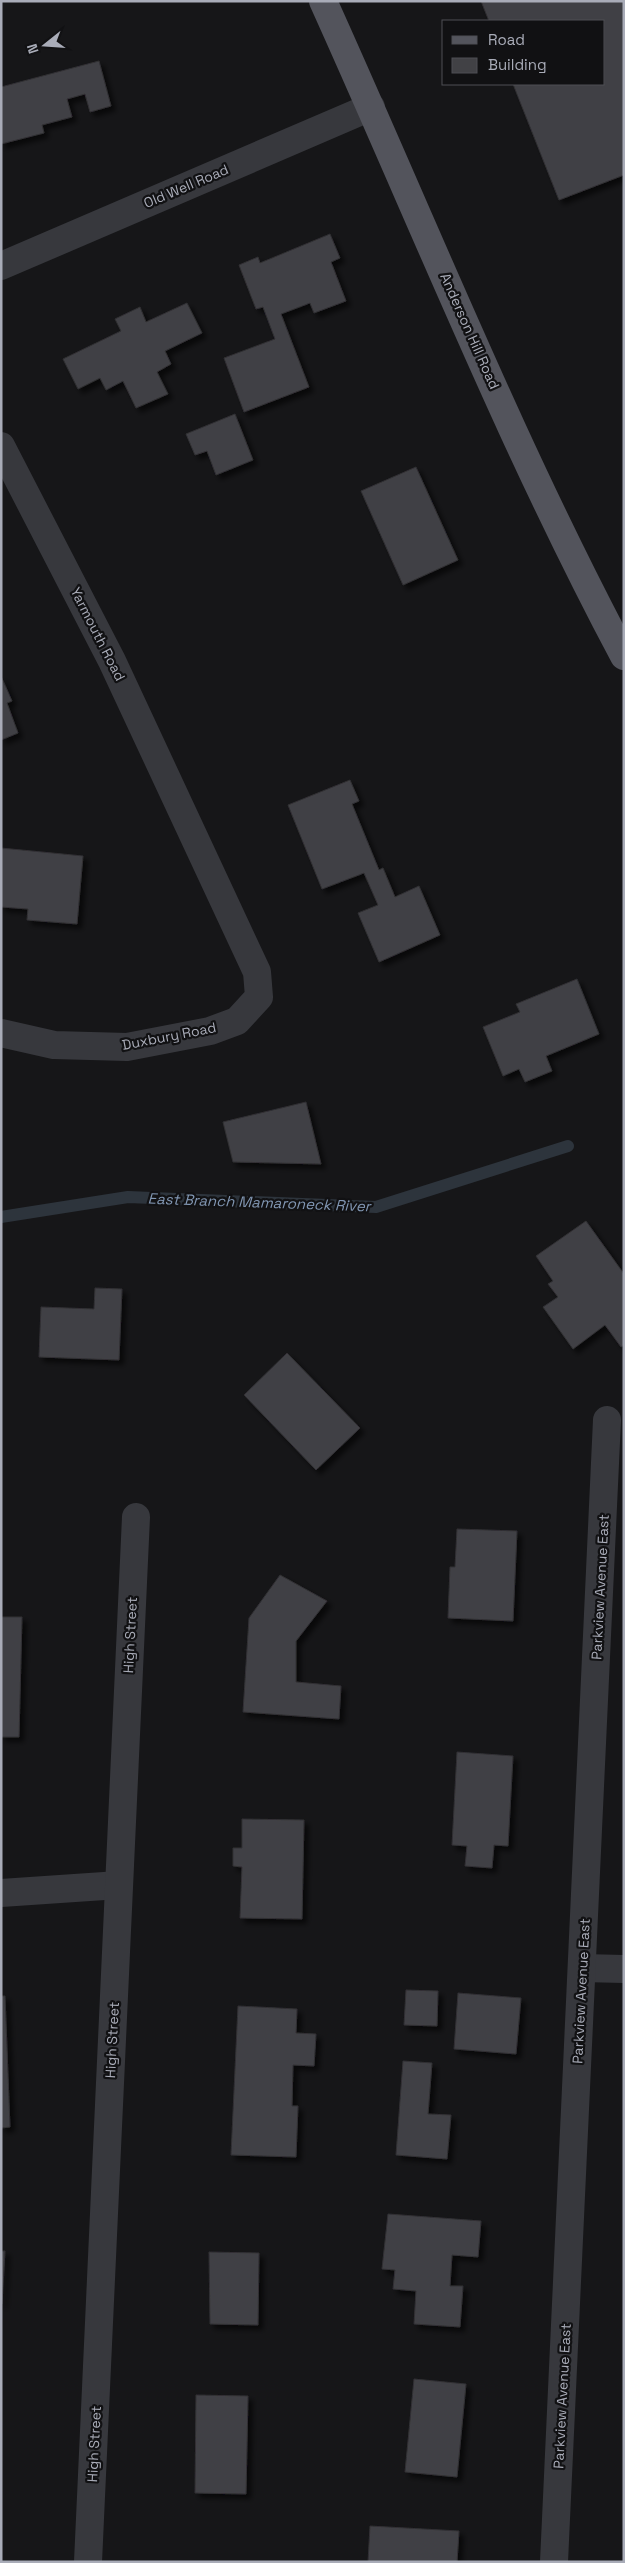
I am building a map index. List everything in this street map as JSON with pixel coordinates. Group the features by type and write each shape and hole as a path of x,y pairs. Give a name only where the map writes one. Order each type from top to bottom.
{"main road":[{"name":"Anderson Hill Road","path":"323,1 522,448 584,581 624,656"}],"street":[{"name":"Old Well Road","path":"1,266 371,107"},
{"name":"Yarmouth Road","path":"1,446 112,661 189,824"},
{"name":"Duxbury Road","path":"1,1033 54,1045 126,1047 210,1031 237,1021 259,997 257,972 189,824"},
{"name":"Parkview Avenue East","path":"554,2562 608,1420"},
{"name":"High Street","path":"88,2562 136,1517"},
{"path":"1,1893 119,1885"},
{"path":"582,1968 624,1969"}],"building":[{"path":"481,1 624,1 624,175 559,200 513,85 605,85 605,20 489,20"},
{"path":"99,61 111,106 90,112 85,94 67,99 72,117 42,125 44,133 1,144 1,87"},
{"path":"330,234 340,258 331,262 346,301 314,313 310,303 281,314 309,387 244,412 224,358 275,339 263,307 256,309 239,265 258,257 260,263"},
{"path":"187,303 202,333 165,351 171,364 157,372 168,394 136,408 123,381 106,390 100,378 78,389 63,359 121,331 115,319 140,307 146,322"},
{"path":"235,414 253,460 216,475 207,451 195,455 186,434"},
{"path":"416,467 458,560 403,585 361,491"},
{"path":"1,676 12,701 7,703 18,733 1,740"},
{"path":"350,780 359,801 352,804 379,870 383,868 395,897 419,886 440,935 379,962 358,913 378,905 364,873 322,889 288,805"},
{"path":"1,848 83,856 77,924 27,920 28,909 1,907"},
{"path":"577,979 599,1034 546,1056 552,1071 525,1082 519,1069 503,1076 483,1027 520,1012 516,1004"},
{"path":"306,1102 321,1164 233,1162 223,1122"},
{"path":"586,1221 624,1274 624,1345 621,1347 605,1325 573,1349 543,1307 558,1297 548,1284 553,1281 536,1256"},
{"path":"95,1288 122,1289 119,1360 39,1357 41,1307 94,1309"},
{"path":"287,1353 360,1428 316,1470 244,1395"},
{"path":"457,1529 517,1531 513,1621 448,1618 450,1567 455,1567"},
{"path":"280,1575 327,1601 296,1641 296,1682 341,1686 339,1719 243,1712 249,1618"},
{"path":"1,1617 22,1617 19,1737 1,1737"},
{"path":"457,1752 513,1756 508,1846 494,1845 492,1868 465,1866 467,1846 452,1845"},
{"path":"242,1819 304,1820 302,1919 240,1918 242,1867 233,1866 233,1848 242,1848"},
{"path":"406,1990 438,1991 437,2026 404,2025"},
{"path":"458,1993 521,1998 516,2054 454,2049"},
{"path":"1,1996 5,1996 10,2127 1,2128"},
{"path":"238,2006 297,2009 296,2033 316,2034 314,2066 293,2065 292,2106 298,2106 296,2157 231,2155"},
{"path":"403,2061 432,2063 428,2114 451,2115 447,2159 396,2155"},
{"path":"388,2214 481,2221 478,2257 452,2255 450,2286 463,2286 460,2327 414,2324 416,2291 393,2289 395,2270 382,2269"},
{"path":"1,2251 5,2251 2,2304 1,2304"},
{"path":"209,2252 259,2253 258,2325 210,2324"},
{"path":"414,2379 466,2384 457,2477 405,2472"},
{"path":"196,2395 248,2396 246,2494 195,2493"},
{"path":"370,2526 459,2531 457,2562 368,2562"}],"waterway":[{"name":"East Branch Mamaroneck River","path":"1,1217 128,1197 376,1207 568,1146"}]}
